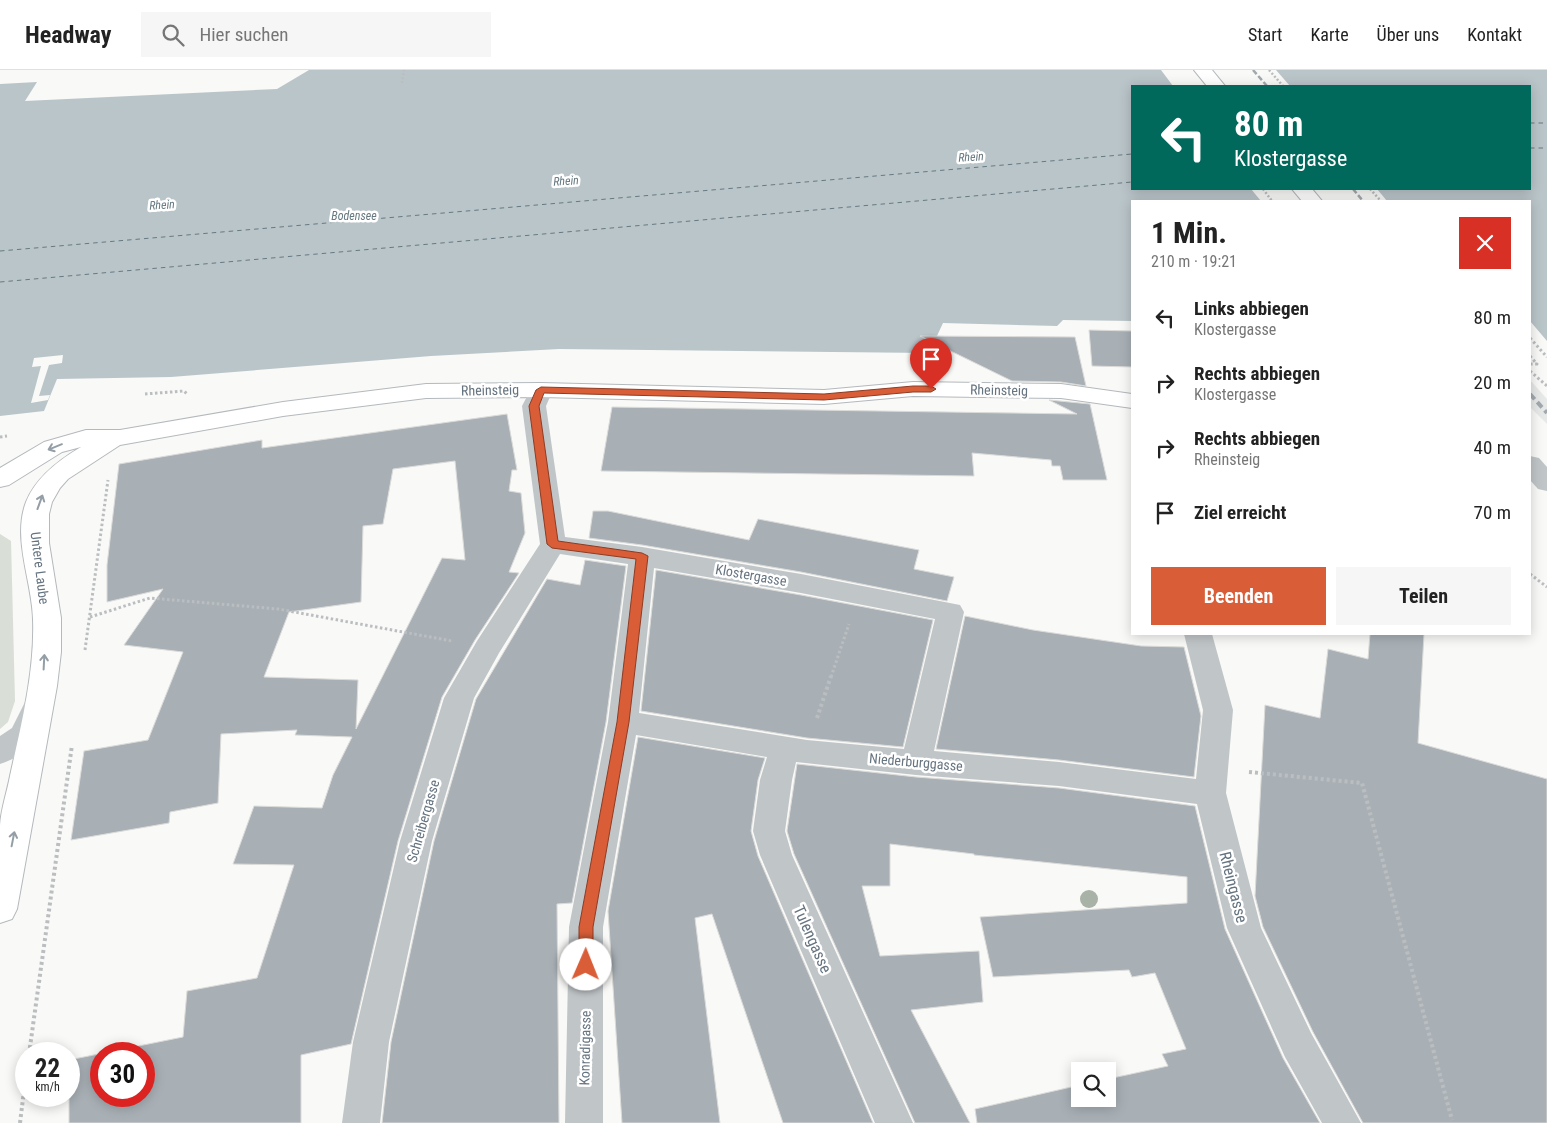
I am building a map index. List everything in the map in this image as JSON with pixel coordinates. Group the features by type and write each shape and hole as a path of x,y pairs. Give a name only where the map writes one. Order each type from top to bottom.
{"main road":[{"path":"1203,70 1215,85"},
{"path":"1303,190 1311,200"},
{"name":"Rheinsteig","path":"120,436 283,409 426,391 541,390 824,397 913,389 1061,391 1131,401"},
{"path":"0,479 53,447 86,438 120,436"},
{"name":"Untere Laube","path":"1,893 43,691 47,618 36,543 35,520 39,503 53,480 80,458 120,436"}],"street":[{"path":"541,390 534,406 552,544"},
{"path":"1531,465 1547,482"},
{"path":"1531,481 1547,489"},
{"name":"Klostergasse","path":"552,544 642,556 950,612 916,763"},
{"name":"Schreibergasse","path":"361,1123 371,1042 416,841 459,698 487,648 552,544"},
{"name":"Konradigasse","path":"584,1123 586,927 623,722 642,556"},
{"name":"Rheingasse","path":"1198,635 1218,710 1212,780 1244,928 1298,1045 1342,1123"},
{"name":"Untere Laube","path":"0,752 24,735 43,691"},
{"name":"Niederburggasse","path":"623,722 807,752 916,763 1059,774 1212,780"},
{"name":"Tulengasse","path":"785,748 776,780 769,831 776,855 894,1123"}],"path":[{"path":"402,83 404,70"},
{"path":"1269,70 1282,85"},
{"path":"1264,190 1272,200"},
{"path":"1371,190 1380,200"},
{"path":"1531,339 1547,357"},
{"path":"1531,357 1537,364 1531,364"},
{"path":"1531,372 1547,386"},
{"path":"145,394 184,391 194,401"},
{"path":"85,655 109,474"},
{"path":"1531,575 1547,587"},
{"path":"815,724 859,594"},
{"path":"90,617 150,598 278,609 487,648"},
{"path":"31,1042 72,739"},
{"path":"1212,780 1362,783 1452,1120"},
{"path":"20,1123 22,1107"}],"shaded area":[{"path":"1531,381 1547,399 1547,424 1531,408"},
{"path":"0,534 11,541 15,701 8,722 0,729"}],"water":[{"name":"Bodensee","path":"309,70 1547,70 1547,341 1531,322 1531,200 1131,200 1131,321 1063,320 1057,326 943,323 929,353 559,349 431,356 171,377 57,379 44,411 0,416 0,84 37,82 25,101 277,89"}],"pier":[{"path":"1161,70 1276,70 1289,85 1172,85"},
{"path":"1252,190 1378,190 1386,200 1260,200"},
{"path":"63,355 62,363 49,365 39,396 50,395 48,400 31,403 41,366 32,367 34,358"}],"building":[{"path":"1089,330 1131,331 1131,367 1092,366"},
{"path":"920,336 1075,337 1086,386 1061,382 1012,381"},
{"path":"1049,400 1090,404 1107,480 1063,480 1060,466 1052,466 1051,460 972,453 974,476 601,471 612,407 1077,414"},
{"path":"507,414 517,470 512,470 509,491 521,493 525,533 509,572 519,573 475,640 442,697 398,841 351,1044 301,1055 301,1123 69,1123 69,1107 80,1107 80,1058 90,1056 90,1107 155,1107 155,1043 183,1037 187,991 257,978 294,865 233,864 254,806 322,808 333,775 352,737 295,735 297,730 221,734 218,803 170,812 169,823 71,840 84,751 148,740 183,652 124,645 163,589 107,602 107,565 119,464 262,440 262,448","holes":["455,461 465,560 442,558 356,729 358,680 264,677 289,612 361,602 363,526 383,524 393,469"]},
{"path":"593,511 608,511 749,540 758,519 919,550 914,569 954,577 947,601 801,572 589,538"},
{"path":"585,560 626,566 606,722 572,903 557,904 559,1123 382,1123 391,1042 434,841 476,699 547,579 580,585"},
{"path":"656,570 933,620 903,747 807,738 641,711"},
{"path":"965,616 1033,630 1141,646 1184,647 1201,716 1194,777 1059,760 936,749"},
{"path":"1370,635 1424,635 1418,743 1547,779 1547,1123 1363,1123 1313,1032 1263,927 1255,896 1265,705 1320,718 1328,649 1368,659"},
{"path":"638,737 765,758 758,780 751,831 758,856 873,1123 783,1123 712,914 695,918 720,1123 622,1123 608,911"},
{"path":"797,764 916,777 1059,788 1195,806 1225,929 1283,1058 1320,1123 977,1123 975,1109 1071,1087 1071,1107 1116,1107 1116,1077 1168,1066 1162,1054 1186,1049 1155,973 1132,977 1129,970 993,977 980,917 1187,903 1187,877 974,855 890,844 890,886 862,886 880,956 979,951 983,1002 911,1010 970,1123 915,1123 794,854 787,831"}],"ferry route":[{"path":"1531,123 1547,123"},
{"path":"1531,148 1547,148"},
{"path":"0,251 1131,154"},
{"path":"0,282 1131,182"}],"railway":[{"path":"1253,70 1266,85"},
{"path":"1354,190 1362,200"},
{"path":"1531,395 1547,413"}],"route":[{"path":"586,965 586,927 623,722 642,556 552,544 534,406 541,390 824,397 931,389"}],"water label":[{"name":"Rhein","path":"971,157"},
{"name":"Rhein","path":"566,181"},
{"name":"Rhein","path":"162,205"}]}
